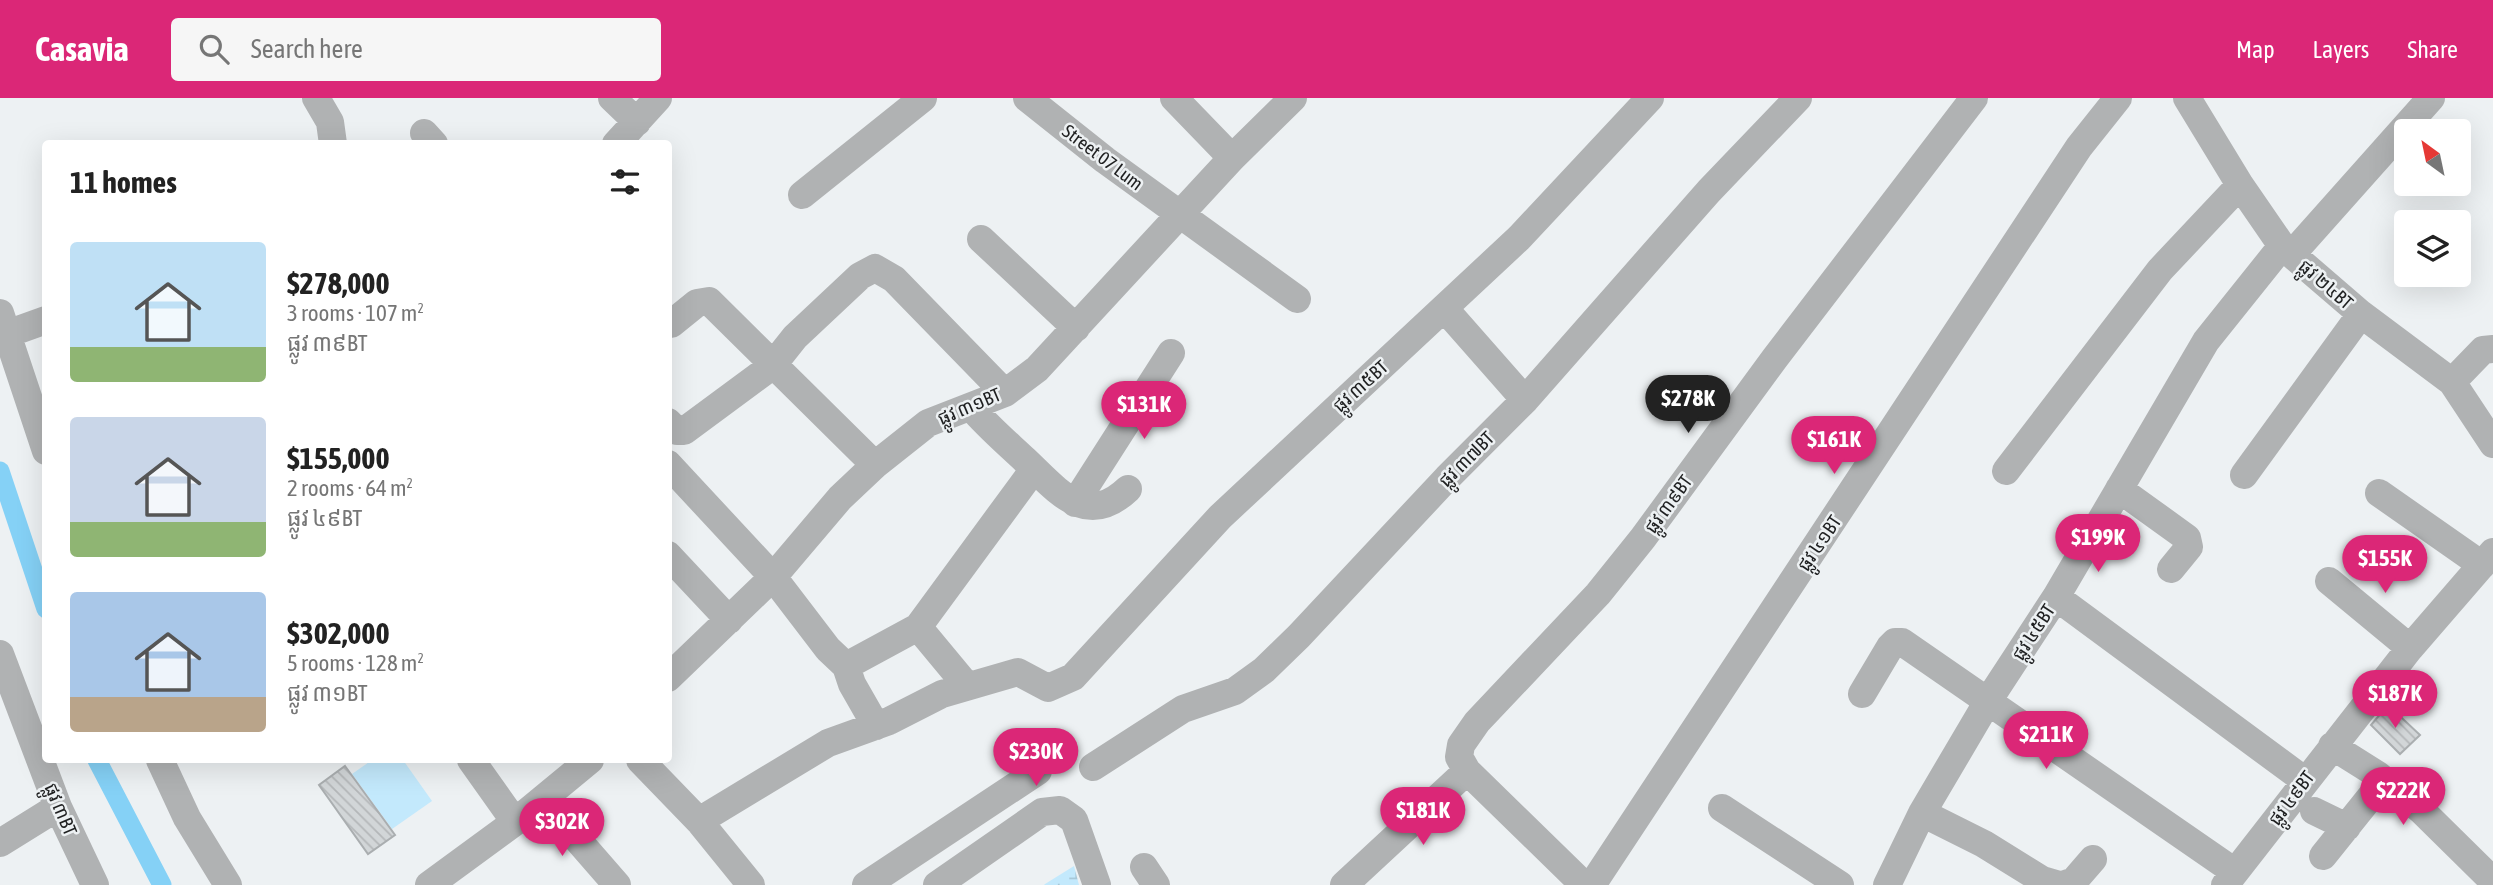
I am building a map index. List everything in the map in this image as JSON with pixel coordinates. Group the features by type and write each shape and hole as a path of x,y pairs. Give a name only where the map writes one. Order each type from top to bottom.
{"street":[{"path":"316,98 330,122 332,140"},
{"path":"612,98 637,122"},
{"path":"620,140 658,98"},
{"path":"802,195 923,98"},
{"name":"Street 07 Lum","path":"1027,98 1297,299"},
{"path":"1174,98 1232,158"},
{"name":"ផ្លូវ ៣១BT","path":"672,674 773,577 840,498 874,465 928,423 1005,393 1037,369 1232,158 1293,98"},
{"name":"ផ្លូវ ៣៥BT","path":"967,686 1018,672 1048,688 1073,677 1220,517 1518,238 1650,98"},
{"name":"ផ្លូវ ៣៧BT","path":"1093,767 1174,715 1235,691 1264,670 1525,400 1709,191 1798,98"},
{"name":"ផ្លូវ ៣៩BT","path":"1467,771 1459,757 1461,746 1477,722 1598,594 1643,538 1775,358 1974,98"},
{"name":"ផ្លូវ ៤១BT","path":"1592,885 2079,147 2118,98"},
{"name":"ផ្លូវ ២៤BT","path":"2187,98 2240,185 2287,250 2361,314 2452,383 2493,444"},
{"name":"ផ្លូវ ៤៥BT","path":"1887,885 1922,814 1988,702 2056,597 2206,341 2247,286 2287,250 2431,98"},
{"path":"2006,471 2160,270 2240,185"},
{"path":"981,239 1076,328"},
{"path":"672,426 677,431 684,431 772,366 795,337 860,276 875,268 894,279 1005,393"},
{"path":"672,323 697,303 709,301 874,465"},
{"path":"1444,308 1525,400"},
{"path":"2244,475 2361,314"},
{"path":"42,320 3,324 42,437"},
{"path":"2452,383 2483,350 2493,349"},
{"path":"1075,503 1171,353"},
{"path":"971,407 1002,441 1058,492 1075,503 1097,507 1117,499 1128,489"},
{"path":"672,468 773,577 828,649 846,666 852,684 876,726"},
{"path":"846,666 918,627 1034,469"},
{"path":"2119,489 2187,538 2189,547 2171,569"},
{"path":"2379,493 2487,559"},
{"path":"672,559 729,620"},
{"name":"ផ្លូវ ៤៩BT","path":"2230,878 2304,780 2410,648 2487,559"},
{"path":"2329,580 2410,648"},
{"path":"2056,597 2304,780"},
{"path":"699,821 828,743 876,726 942,694 967,686 918,627"},
{"path":"1862,694 1890,647 1898,641 1988,702 2230,878"},
{"name":"ផ្លូវ ៣BT","path":"0,654 11,718 95,885"},
{"path":"2332,746 2384,780 2422,811 2477,878"},
{"path":"161,763 187,818 228,885"},
{"path":"473,763 514,822"},
{"path":"429,885 543,800 586,763"},
{"path":"643,763 699,821 751,885"},
{"path":"866,885 1038,771"},
{"path":"1344,885 1467,771 1584,885"},
{"path":"2323,856 2384,780"},
{"path":"543,800 617,885"},
{"path":"0,843 58,807"},
{"path":"1722,808 1840,885"},
{"path":"937,885 1042,811 1060,810 1074,820 1097,885"},
{"path":"2314,811 2347,827"},
{"path":"1922,814 1975,839 2042,880 2061,885 2074,881 2092,859"}],"green space":[{"path":"368,763 405,763 432,801 392,829 352,774"},
{"path":"1074,866 1079,885 1044,885 1045,884"}],"building":[{"path":"2388,705 2420,735 2400,754 2371,725"},
{"path":"345,766 395,835 368,854 319,785"}],"waterway":[{"path":"0,471 42,597"},
{"path":"99,763 162,885"}]}
